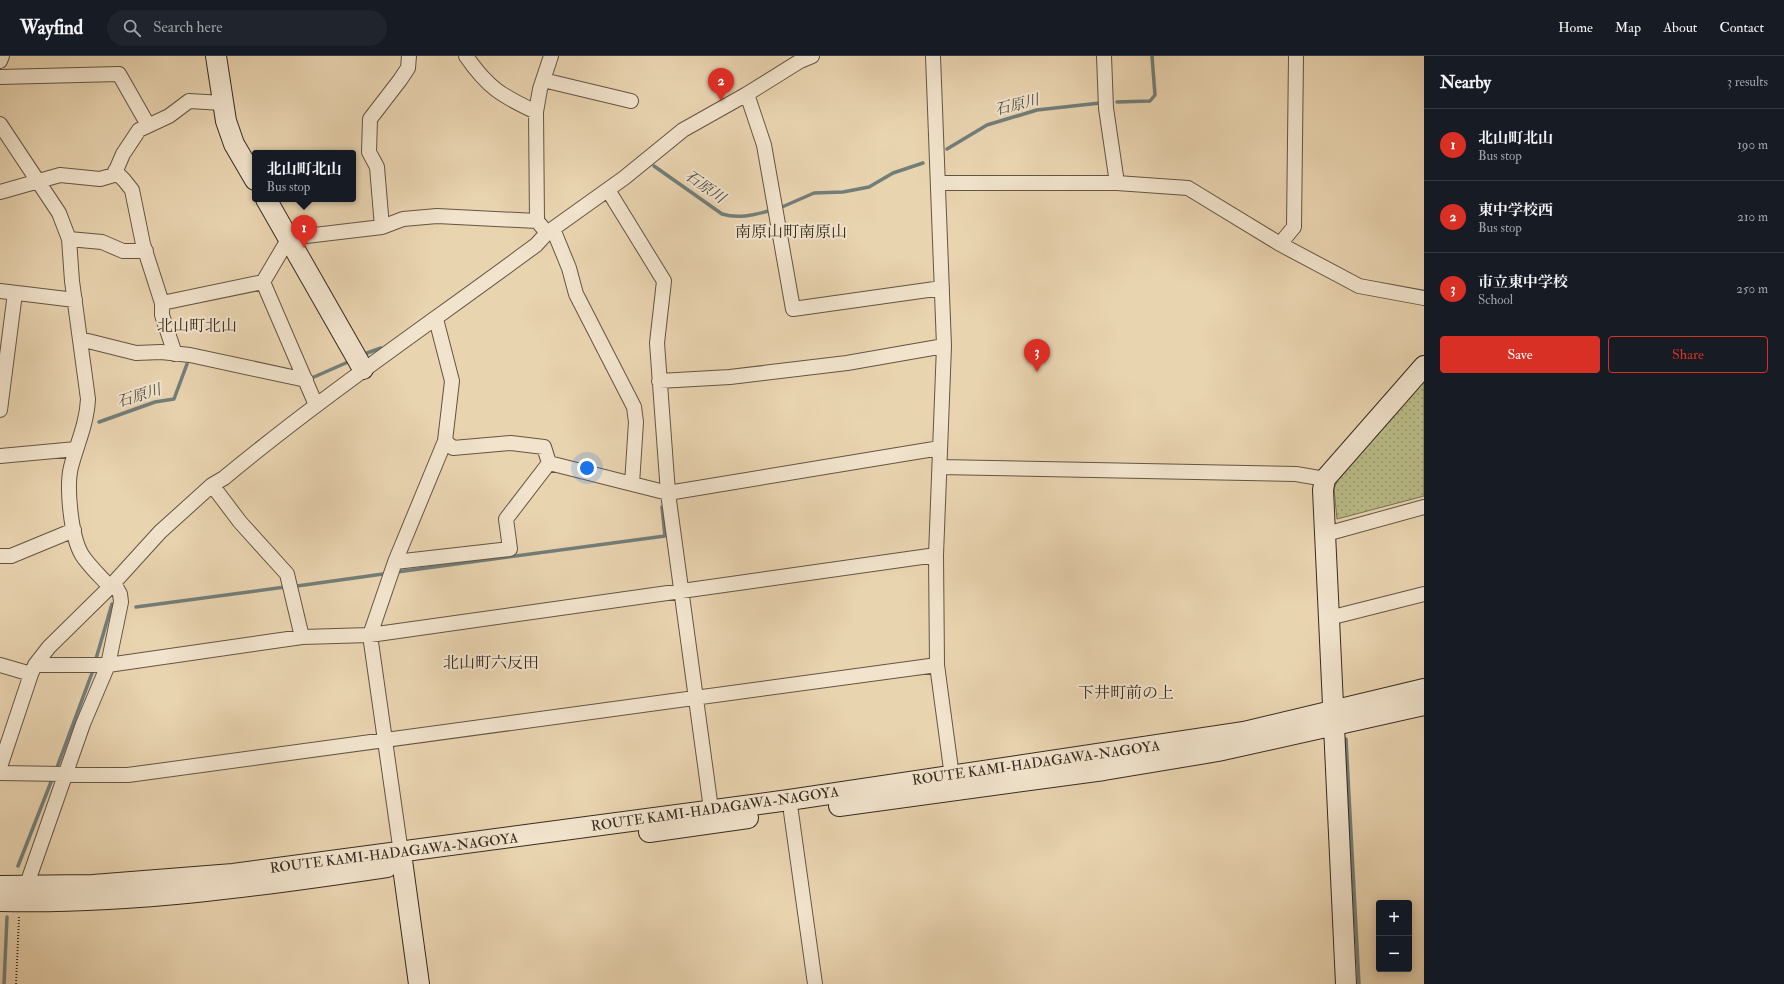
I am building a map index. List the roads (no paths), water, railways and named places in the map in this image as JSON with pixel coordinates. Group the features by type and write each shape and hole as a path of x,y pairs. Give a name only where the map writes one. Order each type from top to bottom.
{"main road":[{"path":"216,56 226,121 234,144 252,175"},
{"path":"268,202 363,369"},
{"path":"1346,984 1323,490 1325,479 1424,366"},
{"name":"ROUTE KAMI-HADAGAWA-NAGOYA","path":"1333,719 1424,689"},
{"name":"ROUTE KAMI-HADAGAWA-NAGOYA","path":"0,901 23,894 93,885 179,879 401,859 791,812 1244,732 1424,705"},
{"name":"ROUTE KAMI-HADAGAWA-NAGOYA","path":"401,859 712,809 953,783"},
{"path":"401,859 419,984"},
{"name":"ROUTE KAMI-HADAGAWA-NAGOYA","path":"0,886 23,894"}],"street":[{"path":"0,60 2,56"},
{"path":"382,227 377,167 369,152 370,119 408,68 409,56"},
{"path":"466,56 479,75 505,97 536,112"},
{"path":"537,221 536,112 543,80 551,56"},
{"path":"0,767 33,670 49,647 112,585 160,532 212,485 224,478 363,369 436,319 536,245 550,231 608,190 683,130 747,94 800,61 812,56"},
{"path":"933,56 944,346 936,555 937,665 953,783"},
{"path":"1104,56 1106,108 1117,184"},
{"path":"1280,244 1294,227 1296,56"},
{"path":"0,78 120,74 148,125"},
{"path":"543,80 631,100"},
{"path":"747,94 764,145 793,309 942,288"},
{"path":"0,192 60,174 100,179 114,175 123,154 139,130 169,116 189,101 223,103"},
{"path":"0,124 58,213 69,239 74,300 88,399 88,416 70,470 68,492 74,530 82,554 120,594 121,602 108,666 65,775 23,894"},
{"path":"115,171 132,190 146,251 162,303 162,315 175,354"},
{"path":"938,183 1117,184 1188,188 1280,244 1359,286 1424,298"},
{"path":"608,190 664,281 657,343 668,493 695,699 712,809"},
{"path":"162,303 263,282 289,238 382,227 403,219 437,216 537,221 550,231 569,268 576,294 634,407 636,422 632,484"},
{"path":"69,239 102,242 123,251 146,251"},
{"path":"263,282 316,405"},
{"path":"0,291 74,300"},
{"path":"0,410 4,354 15,293"},
{"path":"401,859 370,635 395,562 445,441 452,381 436,319"},
{"path":"80,339 136,353 190,355 306,380"},
{"path":"659,381 730,377 848,363 944,346"},
{"path":"445,441 453,448 511,443 544,447 549,463"},
{"path":"549,463 668,493 940,448"},
{"path":"0,456 76,449"},
{"path":"395,562 510,549 506,519 549,463"},
{"path":"940,467 1296,474 1325,479"},
{"path":"212,485 240,522 287,574 302,637"},
{"path":"1326,534 1424,507"},
{"path":"0,556 11,556 74,530"},
{"path":"0,664 33,670 108,666 302,637 370,635 936,555"},
{"path":"1329,618 1424,594"},
{"path":"0,773 128,775 385,742 937,665"},
{"path":"791,812 815,984"}],"waterway":[{"name":"石原川","path":"1117,102 1150,101 1155,95 1152,56"},
{"name":"石原川","path":"947,149 987,125 1037,110 1100,103"},
{"name":"石原川","path":"782,207 814,193 843,192 869,187 893,173 923,163"},
{"name":"石原川","path":"654,166 722,214 740,216 769,211"},
{"name":"石原川","path":"367,353 381,348"},
{"name":"石原川","path":"314,377 348,362"},
{"name":"石原川","path":"99,422 155,402 174,399 187,364"},
{"path":"397,572 665,536 662,507"},
{"path":"297,586 383,574"},
{"path":"136,607 285,587"},
{"path":"95,662 112,604"},
{"path":"56,770 92,673"},
{"path":"1346,739 1359,984"},
{"path":"18,866 51,782"},
{"path":"4,984 7,917"}],"place":[{"name":"東中学校西","path":"721,101"},
{"name":"北山町北山","path":"304,248"},
{"name":"市立東中学校","path":"1037,372"}],"district":[{"name":"南原山町南原山","path":"791,232"},
{"name":"北山町北山","path":"197,326"},
{"name":"北山町六反田","path":"491,663"},
{"name":"下井町前の上","path":"1126,693"}]}
